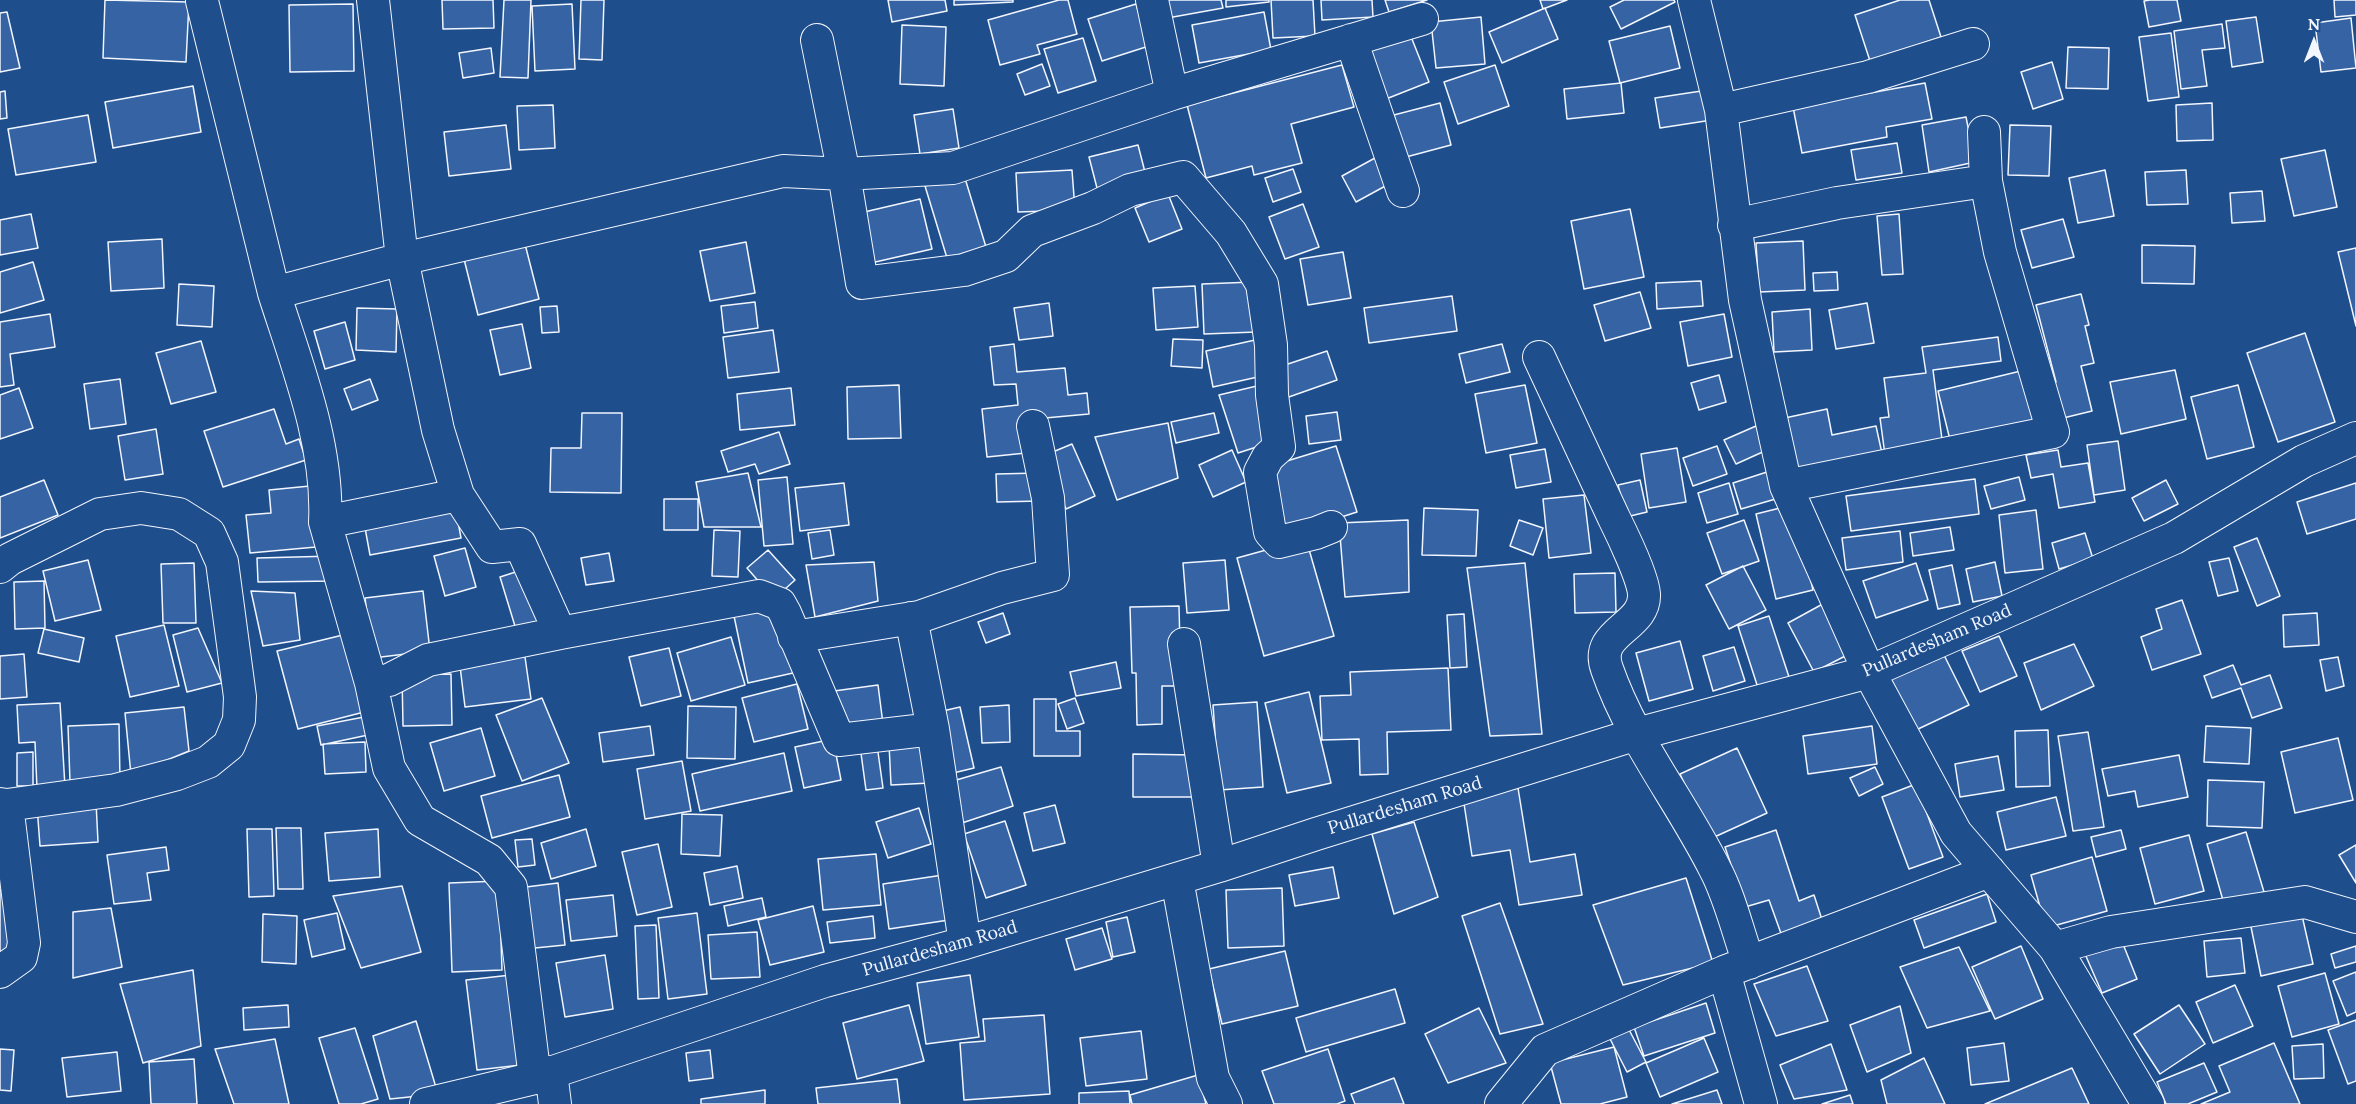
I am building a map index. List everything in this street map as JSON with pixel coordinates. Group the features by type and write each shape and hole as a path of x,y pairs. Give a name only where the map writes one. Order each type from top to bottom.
{"street":[{"path":"203,0 274,293 314,422 326,502 325,522 371,683 389,768 420,820 489,860 511,887 543,1075 555,1104"},
{"path":"373,0 402,259 438,430 458,495 492,547 520,544 560,633"},
{"path":"1152,0 1172,94"},
{"path":"1694,0 1721,110 1745,300 1786,486 1869,672 1956,833 2055,948 2148,1104"},
{"path":"274,293 402,259 783,171 844,174 953,168 1172,94 1422,19"},
{"path":"817,40 844,174 862,283 964,270 1006,256 1032,231 1093,208 1130,190 1183,177 1230,233 1262,284 1271,345 1272,395 1279,447 1268,457 1260,472 1270,532 1279,542 1331,527"},
{"path":"1351,40 1403,191"},
{"path":"1721,110 1868,77 1973,44"},
{"path":"1786,486 2054,432 2000,252 1986,180 1984,132"},
{"path":"1734,225 1837,203 1986,180"},
{"path":"1539,357 1626,544 1644,591 1644,602 1636,616 1609,641 1604,651 1605,666 1637,735 1717,871 1761,1104"},
{"path":"794,636 911,618 1002,588 1053,575 1048,498 1033,426"},
{"name":"Pullardesham Road","path":"426,1104 543,1075 825,981 965,944 1637,735 1869,672 2174,538 2295,465 2356,438"},
{"path":"325,522 458,495"},
{"path":"0,567 10,559 100,514 141,508 179,514 208,533 222,562 240,697 239,720 229,745 208,762 177,774 116,790 3,804 24,944 21,957 0,972"},
{"path":"371,683 389,680 428,660 759,596 780,604 839,740 933,729"},
{"path":"911,618 933,729 965,944"},
{"path":"1184,644 1219,866"},
{"path":"1501,1104 1545,1050 1736,968 1989,871"},
{"path":"1177,879 1214,1078 1226,1104"},
{"path":"2055,948 2111,932 2305,902 2356,917"}],"building":[{"path":"105,0 189,2 186,62 103,58"},
{"path":"442,0 493,0 494,28 443,29"},
{"path":"504,0 531,0 528,78 500,77"},
{"path":"581,0 604,0 602,60 579,59"},
{"path":"888,0 945,0 947,11 892,22"},
{"path":"954,0 1013,0 1013,2 954,5"},
{"path":"1059,0 1068,0 1077,34 1037,45 1040,54 1000,65 988,20"},
{"path":"1159,0 1221,0 1223,8 1162,19"},
{"path":"1226,0 1269,0 1269,2 1226,7"},
{"path":"1271,0 1313,0 1315,36 1273,38"},
{"path":"1321,0 1372,0 1373,17 1322,20"},
{"path":"1385,0 1427,0 1389,12"},
{"path":"1540,0 1567,0 1543,9"},
{"path":"1624,0 1674,0 1675,2 1621,29 1610,7"},
{"path":"1900,0 1929,0 1941,37 1870,61 1855,15"},
{"path":"2177,0 2181,21 2149,27 2144,1"},
{"path":"2334,0 2356,0 2356,15 2335,17"},
{"path":"353,4 354,71 290,72 289,5"},
{"path":"572,4 575,69 535,71 532,6"},
{"path":"1136,4 1149,46 1102,61 1088,19"},
{"path":"1545,8 1558,39 1502,63 1489,32"},
{"path":"7,12 20,68 0,72 0,13"},
{"path":"1264,12 1271,50 1199,63 1192,25"},
{"path":"1481,17 1485,64 1436,68 1431,22"},
{"path":"2256,17 2263,62 2232,67 2226,21"},
{"path":"2351,18 2356,68 2321,72 2315,23"},
{"path":"2222,24 2225,48 2202,50 2207,86 2181,89 2174,31"},
{"path":"902,25 946,27 944,86 900,84"},
{"path":"1670,26 1680,68 1620,83 1609,41"},
{"path":"1408,29 1429,82 1386,99 1365,45"},
{"path":"2171,33 2179,97 2148,101 2139,37"},
{"path":"1083,38 1096,81 1058,93 1044,49"},
{"path":"2068,47 2109,48 2108,89 2066,88"},
{"path":"491,48 494,73 463,78 459,53"},
{"path":"2052,62 2063,99 2033,109 2021,72"},
{"path":"1042,64 1050,86 1025,95 1017,74"},
{"path":"1342,65 1354,107 1291,124 1302,163 1254,175 1252,166 1206,178 1187,105"},
{"path":"1495,65 1509,106 1458,124 1444,82"},
{"path":"1621,83 1624,113 1567,119 1564,89"},
{"path":"1925,83 1932,119 1886,127 1887,137 1802,153 1793,107"},
{"path":"193,86 201,132 113,148 105,102"},
{"path":"1708,90 1712,120 1660,128 1655,98"},
{"path":"5,91 7,118 0,119 0,92"},
{"path":"1440,103 1451,145 1406,157 1394,115"},
{"path":"2212,103 2213,140 2177,141 2176,105"},
{"path":"553,105 555,148 519,150 517,106"},
{"path":"953,109 959,148 920,154 914,115"},
{"path":"88,115 96,162 16,175 8,129"},
{"path":"1966,117 1975,162 1929,172 1922,125"},
{"path":"506,125 511,169 449,176 444,132"},
{"path":"2010,125 2051,126 2049,176 2008,175"},
{"path":"1897,143 1902,173 1856,180 1851,150"},
{"path":"1138,145 1146,176 1097,188 1089,157"},
{"path":"2325,150 2337,207 2294,216 2281,159"},
{"path":"1375,158 1389,184 1356,202 1342,176"},
{"path":"1293,169 1301,192 1273,202 1265,178"},
{"path":"1072,170 1075,210 1018,212 1016,173"},
{"path":"2105,170 2114,216 2078,223 2069,178"},
{"path":"2186,170 2188,204 2147,205 2145,172"},
{"path":"964,175 986,247 947,258 925,186"},
{"path":"2262,191 2265,221 2232,223 2230,193"},
{"path":"1168,194 1182,229 1149,242 1135,208"},
{"path":"920,199 932,249 871,263 860,213"},
{"path":"1303,204 1319,247 1285,259 1269,217"},
{"path":"1630,209 1644,277 1584,289 1571,221"},
{"path":"31,214 38,248 0,255 0,220"},
{"path":"1899,214 1903,274 1882,275 1877,216"},
{"path":"2063,219 2074,257 2032,268 2021,230"},
{"path":"162,239 164,288 111,291 108,242"},
{"path":"1803,241 1805,290 1759,292 1756,243"},
{"path":"746,242 755,293 710,301 700,251"},
{"path":"525,244 539,299 478,315 464,259"},
{"path":"2142,245 2195,246 2194,284 2142,283"},
{"path":"2356,248 2356,326 2338,252"},
{"path":"1343,252 1351,298 1308,305 1300,259"},
{"path":"33,262 44,300 0,313 0,272"},
{"path":"1837,272 1838,290 1814,291 1813,273"},
{"path":"1701,281 1703,306 1657,309 1656,283"},
{"path":"1253,282 1256,332 1204,334 1202,284"},
{"path":"179,284 214,286 212,327 177,325"},
{"path":"1195,286 1198,327 1156,330 1153,288"},
{"path":"1640,292 1651,328 1605,341 1594,305"},
{"path":"2081,294 2089,325 2085,326 2094,363 2081,366 2092,411 2055,420 2047,384 2056,382 2036,305"},
{"path":"1452,296 1457,331 1369,343 1364,308"},
{"path":"755,302 758,328 724,333 721,306"},
{"path":"1049,303 1053,336 1019,340 1014,308"},
{"path":"1867,303 1874,343 1836,349 1829,310"},
{"path":"557,306 559,332 542,333 540,307"},
{"path":"357,308 397,309 396,352 356,350"},
{"path":"1810,309 1812,350 1774,352 1772,312"},
{"path":"50,314 55,347 10,354 14,385 0,387 0,322"},
{"path":"1724,314 1732,357 1688,366 1680,322"},
{"path":"345,322 355,360 325,369 314,331"},
{"path":"522,324 531,368 500,375 490,330"},
{"path":"773,330 779,372 728,378 723,337"},
{"path":"2305,333 2335,422 2278,442 2247,353"},
{"path":"1998,337 2001,361 1933,370 1943,447 1885,455 1880,418 1889,417 1884,378 1926,373 1922,347"},
{"path":"1173,339 1203,340 1202,368 1171,366"},
{"path":"1255,340 1262,376 1213,387 1206,351"},
{"path":"201,341 216,392 171,404 156,353"},
{"path":"1014,344 1017,372 1065,368 1068,395 1087,393 1089,414 1023,420 1026,453 987,457 982,409 1018,405 1016,384 994,385 990,347"},
{"path":"1502,344 1510,372 1466,383 1459,354"},
{"path":"1327,351 1337,380 1286,398 1276,368"},
{"path":"2029,369 2043,422 1951,444 1938,391"},
{"path":"2175,370 2186,419 2121,434 2110,382"},
{"path":"1719,375 1726,402 1699,410 1691,383"},
{"path":"120,379 126,424 90,429 84,384"},
{"path":"370,379 378,400 352,410 344,389"},
{"path":"899,385 901,438 848,439 847,387"},
{"path":"1261,385 1275,441 1238,453 1219,395"},
{"path":"1525,385 1537,443 1486,453 1475,394"},
{"path":"2238,385 2254,447 2207,459 2191,397"},
{"path":"19,388 33,428 0,439 0,395"},
{"path":"791,388 795,425 740,430 737,394"},
{"path":"274,409 286,444 299,439 306,460 223,487 204,431"},
{"path":"1827,409 1832,435 1876,426 1883,458 1792,476 1780,419"},
{"path":"1337,412 1341,440 1309,444 1306,416"},
{"path":"582,413 622,413 621,493 550,492 551,448 581,448"},
{"path":"1214,413 1219,433 1176,443 1171,422"},
{"path":"1168,423 1178,478 1117,500 1095,437"},
{"path":"1756,426 1767,450 1736,464 1724,440"},
{"path":"156,429 163,474 125,480 118,436"},
{"path":"779,432 790,464 759,474 755,464 728,472 721,451"},
{"path":"2118,441 2125,490 2094,495 2087,445"},
{"path":"1072,444 1095,496 1066,509 1043,456"},
{"path":"1336,446 1357,512 1285,535 1264,468"},
{"path":"1717,446 1727,474 1693,486 1683,458"},
{"path":"1677,448 1686,502 1649,508 1641,454"},
{"path":"1545,449 1551,482 1516,488 1510,455"},
{"path":"1232,450 1246,482 1213,497 1199,465"},
{"path":"2058,450 2061,467 2088,463 2095,502 2059,508 2053,474 2031,478 2026,455"},
{"path":"1770,471 1779,498 1741,509 1733,483"},
{"path":"748,473 761,527 704,527 696,482"},
{"path":"1039,473 1040,501 997,502 996,474"},
{"path":"787,477 793,544 764,546 758,480"},
{"path":"2019,477 2025,500 1991,509 1984,486"},
{"path":"1975,479 1979,514 1851,531 1846,496"},
{"path":"44,480 58,515 0,538 0,497"},
{"path":"1640,480 1647,512 1626,517 1618,485"},
{"path":"2166,480 2178,504 2144,521 2132,498"},
{"path":"844,483 849,525 800,531 795,488"},
{"path":"1729,483 1738,514 1707,523 1698,493"},
{"path":"2356,483 2356,519 2307,534 2297,502"},
{"path":"310,486 316,547 250,553 246,515 271,513 269,490"},
{"path":"1584,495 1591,553 1549,558 1543,499"},
{"path":"664,499 698,499 698,530 664,530"},
{"path":"454,500 461,538 370,555 363,517"},
{"path":"1788,506 1801,538 1813,590 1776,599 1756,514"},
{"path":"1424,508 1478,510 1476,556 1422,555"},
{"path":"2036,510 2043,569 2005,573 1999,515"},
{"path":"1408,520 1409,592 1345,597 1339,523"},
{"path":"1519,520 1543,528 1533,555 1510,546"},
{"path":"1744,520 1759,561 1722,574 1707,533"},
{"path":"1950,527 1954,550 1913,556 1910,533"},
{"path":"714,530 740,531 738,577 712,576"},
{"path":"830,530 834,555 812,559 808,533"},
{"path":"1900,531 1903,562 1846,570 1842,538"},
{"path":"2085,533 2093,559 2059,569 2052,543"},
{"path":"2257,538 2280,596 2257,606 2234,547"},
{"path":"1306,539 1334,636 1264,656 1237,558"},
{"path":"465,548 476,587 445,596 434,556"},
{"path":"768,550 795,580 774,599 747,568"},
{"path":"609,553 614,581 586,585 581,558"},
{"path":"334,556 335,581 258,582 257,558"},
{"path":"2229,558 2238,591 2218,596 2209,562"},
{"path":"88,560 101,610 55,621 43,571"},
{"path":"1225,560 1229,610 1187,613 1183,563"},
{"path":"874,562 878,601 815,617 806,565"},
{"path":"1995,562 2002,596 1973,602 1966,569"},
{"path":"194,563 196,623 163,623 161,564"},
{"path":"1525,563 1542,734 1490,736 1467,568"},
{"path":"1916,563 1928,600 1876,618 1863,581"},
{"path":"1952,565 1960,604 1938,609 1929,570"},
{"path":"1743,566 1766,610 1729,629 1706,585"},
{"path":"525,569 542,628 518,636 500,577"},
{"path":"1615,573 1616,612 1575,613 1574,574"},
{"path":"44,581 45,628 15,629 14,582"},
{"path":"251,591 295,593 300,640 263,646"},
{"path":"423,591 430,651 373,658 365,598"},
{"path":"1830,600 1857,650 1814,672 1788,623"},
{"path":"2182,600 2201,654 2152,670 2141,637 2162,629 2156,609"},
{"path":"779,606 793,673 748,683 734,616"},
{"path":"1179,606 1181,686 1162,686 1162,724 1137,725 1136,673 1132,673 1130,607"},
{"path":"1003,613 1010,634 986,643 978,622"},
{"path":"2317,613 2319,645 2284,647 2283,615"},
{"path":"1464,614 1467,667 1450,668 1447,615"},
{"path":"1769,616 1790,680 1759,691 1738,626"},
{"path":"164,625 179,686 130,697 116,636"},
{"path":"198,628 222,683 187,692 173,635"},
{"path":"44,629 84,638 79,662 38,653"},
{"path":"347,634 368,711 298,729 277,651"},
{"path":"1999,636 2017,676 1980,692 1962,651"},
{"path":"731,637 745,685 691,701 677,653"},
{"path":"1680,641 1693,689 1649,701 1636,653"},
{"path":"2074,644 2094,686 2041,710 2024,663"},
{"path":"1734,647 1745,681 1713,691 1703,656"},
{"path":"669,648 681,696 641,706 629,657"},
{"path":"524,650 531,699 465,707 459,658"},
{"path":"1943,653 1969,705 1916,730 1890,677"},
{"path":"24,654 27,697 0,699 0,656"},
{"path":"2338,657 2344,686 2326,691 2320,660"},
{"path":"1116,662 1121,688 1076,696 1070,672"},
{"path":"2233,665 2241,685 2270,675 2282,708 2252,718 2241,688 2212,698 2204,676"},
{"path":"1448,668 1451,730 1387,732 1388,774 1360,775 1359,739 1322,740 1320,696 1351,695 1350,672"},
{"path":"451,674 452,725 403,726 402,675"},
{"path":"797,684 808,729 754,742 742,698"},
{"path":"878,685 883,724 839,730 834,691"},
{"path":"1309,692 1331,783 1287,793 1265,703"},
{"path":"542,698 569,763 522,781 496,715"},
{"path":"1075,698 1084,723 1067,729 1058,704"},
{"path":"1034,699 1056,699 1056,731 1080,731 1080,756 1034,756"},
{"path":"1257,702 1263,787 1219,790 1213,705"},
{"path":"60,703 65,787 37,789 35,742 19,743 17,705"},
{"path":"1009,705 1010,742 982,743 980,707"},
{"path":"688,706 736,707 735,759 687,758"},
{"path":"184,707 189,751 131,775 125,713"},
{"path":"960,707 974,768 949,774 934,713"},
{"path":"364,717 368,735 321,745 317,726"},
{"path":"119,724 120,781 70,782 68,726"},
{"path":"650,726 654,755 603,762 599,733"},
{"path":"1872,726 1877,764 1808,774 1803,736"},
{"path":"2206,726 2251,728 2249,764 2204,762"},
{"path":"481,728 495,776 444,791 430,743"},
{"path":"2048,730 2050,786 2016,787 2015,731"},
{"path":"2088,732 2104,827 2073,831 2058,736"},
{"path":"2338,738 2353,800 2295,813 2281,752"},
{"path":"833,739 841,780 804,788 795,747"},
{"path":"365,742 366,772 325,774 323,744"},
{"path":"929,742 930,783 891,785 889,744"},
{"path":"877,745 883,788 866,790 860,746"},
{"path":"1737,748 1767,813 1710,839 1680,774"},
{"path":"33,752 33,786 17,786 17,753"},
{"path":"784,753 792,791 700,811 692,774"},
{"path":"1133,754 1193,755 1193,797 1133,797"},
{"path":"2179,755 2188,797 2138,807 2135,791 2108,796 2102,769"},
{"path":"1998,756 2004,790 1960,797 1955,764"},
{"path":"682,761 691,811 645,819 637,769"},
{"path":"1001,767 1013,806 959,824 946,783"},
{"path":"1875,767 1883,784 1859,796 1850,778"},
{"path":"559,775 570,817 492,838 481,796"},
{"path":"2208,780 2264,782 2262,828 2207,826"},
{"path":"1916,784 1943,857 1909,869 1882,797"},
{"path":"1518,788 1530,862 1575,854 1582,895 1519,905 1510,850 1472,856 1463,797"},
{"path":"2056,797 2066,836 2006,850 1997,812"},
{"path":"96,802 98,842 40,846 37,806"},
{"path":"1055,805 1065,843 1033,851 1024,813"},
{"path":"919,808 931,844 888,858 876,822"},
{"path":"682,814 722,815 720,856 681,854"},
{"path":"1005,821 1026,885 986,898 964,834"},
{"path":"1414,822 1438,897 1394,914 1372,834"},
{"path":"276,828 301,828 303,889 278,889"},
{"path":"247,829 272,829 274,896 249,897"},
{"path":"378,829 380,877 329,881 325,833"},
{"path":"586,829 596,866 551,879 541,843"},
{"path":"1776,830 1799,901 1814,895 1824,926 1783,939 1769,900 1745,907 1725,847"},
{"path":"2121,830 2126,849 2096,857 2091,837"},
{"path":"2246,832 2264,892 2224,904 2207,844"},
{"path":"2189,835 2204,891 2155,904 2140,848"},
{"path":"532,839 535,865 518,867 515,840"},
{"path":"658,844 672,907 637,915 622,852"},
{"path":"2356,845 2356,883 2339,855"},
{"path":"166,847 169,870 147,873 151,900 114,904 107,855"},
{"path":"876,854 881,905 823,910 818,859"},
{"path":"2092,857 2107,911 2046,928 2031,875"},
{"path":"737,866 743,898 710,905 704,873"},
{"path":"1333,867 1339,898 1295,906 1289,875"},
{"path":"943,875 949,920 889,929 883,884"},
{"path":"1686,878 1713,963 1623,985 1593,905"},
{"path":"499,881 502,970 452,972 449,883"},
{"path":"558,883 565,945 525,949 518,888"},
{"path":"402,886 421,952 361,968 333,896"},
{"path":"1282,888 1284,946 1228,948 1226,890"},
{"path":"0,890 11,890 12,954 0,954"},
{"path":"1987,894 1996,922 1924,948 1914,920"},
{"path":"613,895 617,936 571,941 566,900"},
{"path":"762,898 766,917 728,926 724,906"},
{"path":"1500,903 1543,1024 1500,1034 1462,916"},
{"path":"813,906 824,952 770,965 758,920"},
{"path":"111,908 122,967 73,978 73,912"},
{"path":"2301,911 2313,964 2261,976 2250,922"},
{"path":"337,913 345,949 312,957 304,920"},
{"path":"697,913 707,994 668,999 658,918"},
{"path":"263,914 297,916 296,964 262,962"},
{"path":"873,916 875,938 830,943 827,922"},
{"path":"1127,917 1135,952 1113,957 1106,922"},
{"path":"656,925 659,998 638,999 635,926"},
{"path":"1102,928 1112,959 1075,970 1066,939"},
{"path":"757,932 760,977 711,979 708,935"},
{"path":"2241,938 2245,973 2207,977 2204,941"},
{"path":"2121,939 2137,979 2102,993 2085,954"},
{"path":"2021,946 2043,999 1995,1019 1972,967"},
{"path":"2356,946 2356,962 2335,968 2331,954"},
{"path":"1959,947 1990,1011 1927,1028 1900,967"},
{"path":"1285,951 1298,1006 1222,1024 1209,969"},
{"path":"605,955 613,1009 565,1017 556,963"},
{"path":"1807,966 1828,1021 1776,1036 1754,984"},
{"path":"193,970 201,1046 143,1063 120,984"},
{"path":"2356,972 2356,1012 2347,1016 2333,981"},
{"path":"2325,973 2339,1024 2292,1037 2278,986"},
{"path":"511,975 521,1065 477,1070 466,980"},
{"path":"970,975 979,1037 926,1044 917,983"},
{"path":"2235,985 2253,1026 2213,1043 2196,1002"},
{"path":"1395,989 1405,1023 1306,1052 1296,1018"},
{"path":"1706,1003 1715,1033 1644,1056 1634,1027"},
{"path":"288,1005 289,1027 244,1030 243,1008"},
{"path":"909,1005 924,1061 857,1079 843,1023"},
{"path":"2179,1005 2205,1044 2160,1074 2134,1034"},
{"path":"1900,1006 1911,1053 1867,1072 1850,1025"},
{"path":"1479,1008 1506,1063 1448,1083 1425,1034"},
{"path":"1044,1015 1050,1094 964,1100 960,1043 985,1041 983,1019"},
{"path":"2356,1020 2356,1081 2348,1084 2328,1030"},
{"path":"416,1021 438,1094 390,1099 373,1036"},
{"path":"1626,1024 1646,1062 1627,1072 1607,1033"},
{"path":"355,1028 378,1099 361,1104 339,1104 319,1038"},
{"path":"1141,1031 1147,1079 1086,1086 1080,1038"},
{"path":"1704,1038 1718,1072 1660,1097 1646,1063"},
{"path":"275,1039 289,1104 234,1104 215,1049"},
{"path":"2004,1043 2009,1081 1971,1085 1967,1048"},
{"path":"2274,1043 2300,1104 2201,1104 2230,1092 2219,1066"},
{"path":"1831,1044 1847,1090 1794,1099 1780,1065"},
{"path":"2323,1044 2324,1078 2294,1079 2292,1046"},
{"path":"1614,1047 1627,1097 1600,1104 1561,1104 1550,1063"},
{"path":"0,1049 14,1050 11,1091 0,1090"},
{"path":"1328,1049 1345,1101 1337,1104 1274,1104 1262,1071"},
{"path":"710,1050 713,1078 689,1081 686,1053"},
{"path":"117,1052 121,1091 67,1097 62,1058"},
{"path":"1924,1058 1945,1104 1887,1104 1881,1080"},
{"path":"194,1059 197,1104 151,1104 149,1062"},
{"path":"2204,1063 2217,1092 2188,1104 2166,1104 2157,1082"},
{"path":"2072,1068 2089,1104 1985,1104"},
{"path":"1198,1075 1206,1104 1132,1104 1130,1095"},
{"path":"1394,1078 1404,1104 1355,1104 1351,1094"},
{"path":"897,1079 900,1104 818,1104 816,1088"},
{"path":"765,1090 765,1104 701,1104 701,1099"},
{"path":"1717,1090 1722,1104 1672,1104"},
{"path":"1129,1091 1130,1104 1079,1104 1079,1093"},
{"path":"1850,1095 1853,1104 1822,1104"}]}
